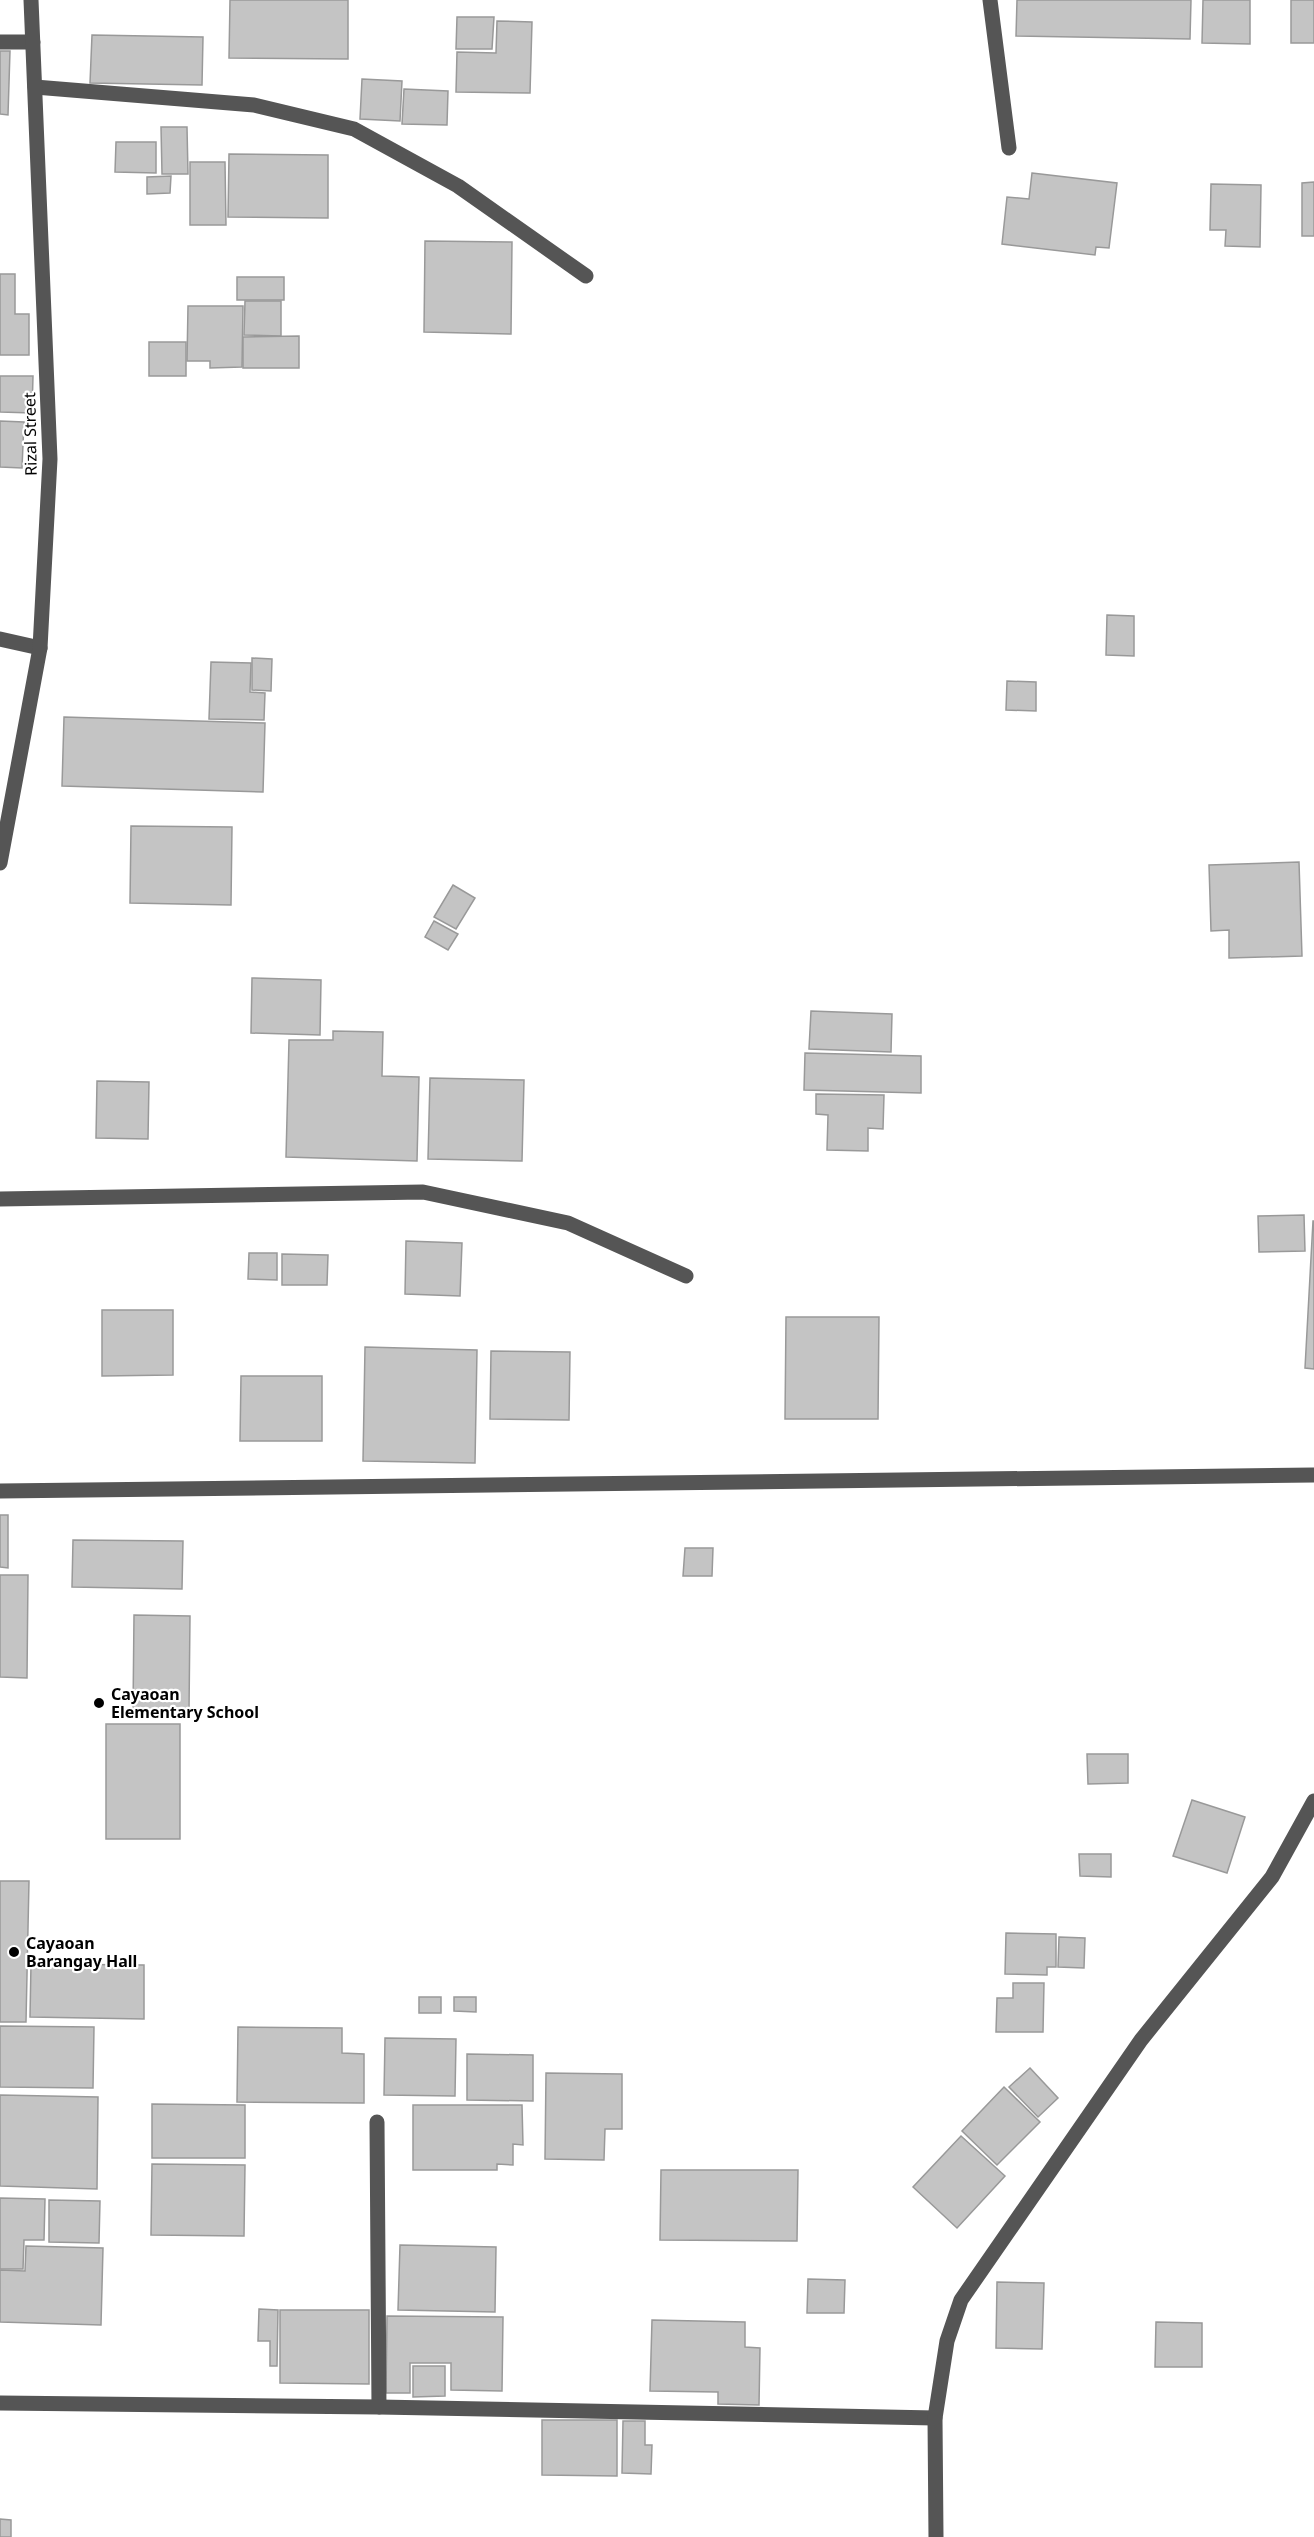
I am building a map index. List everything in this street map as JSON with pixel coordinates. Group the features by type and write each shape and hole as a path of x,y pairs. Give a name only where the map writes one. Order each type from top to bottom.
{"street":[{"name":"Rizal Street","path":"0,863 40,648 50,459 31,0"},
{"path":"990,0 1009,148"},
{"path":"0,42 33,42"},
{"path":"35,87 254,105 354,129 458,186 586,276"},
{"path":"0,639 40,648"},
{"path":"0,1199 423,1192 568,1223 686,1276"},
{"path":"0,1491 1314,1475"},
{"path":"936,2537 935,2418 947,2341 961,2300 1141,2040 1272,1877 1314,1801"},
{"path":"377,2122 379,2407"},
{"path":"0,2403 379,2407 935,2418"}],"building":[{"path":"230,0 348,0 348,59 229,58"},
{"path":"1017,0 1191,0 1190,39 1016,36"},
{"path":"1203,0 1250,0 1250,44 1202,43"},
{"path":"1291,0 1314,0 1314,43 1291,43"},
{"path":"457,17 494,17 492,49 456,49"},
{"path":"497,21 532,22 530,93 456,92 457,52 496,53"},
{"path":"92,35 203,37 202,85 90,83"},
{"path":"0,51 10,51 8,115 0,114"},
{"path":"362,79 402,81 400,121 360,119"},
{"path":"404,89 448,91 447,125 402,124"},
{"path":"161,127 187,127 188,174 162,174"},
{"path":"116,142 156,142 156,173 115,172"},
{"path":"229,154 328,155 328,218 228,217"},
{"path":"190,162 225,162 226,225 190,225"},
{"path":"1032,173 1117,183 1109,248 1096,247 1095,255 1002,244 1007,197 1029,199"},
{"path":"171,176 170,193 147,194 147,177"},
{"path":"1314,182 1314,236 1302,236 1302,183"},
{"path":"1211,184 1261,185 1260,247 1225,246 1226,230 1210,230"},
{"path":"425,241 512,242 511,334 424,332"},
{"path":"0,274 15,274 15,314 29,314 29,355 0,355"},
{"path":"237,277 284,277 284,300 237,300"},
{"path":"245,301 281,301 281,336 244,335"},
{"path":"188,306 243,306 242,367 210,368 210,361 187,361"},
{"path":"299,336 299,368 243,368 243,337"},
{"path":"149,342 186,342 186,376 149,376"},
{"path":"0,376 33,376 32,413 0,412"},
{"path":"0,421 24,422 22,468 0,467"},
{"path":"1107,615 1134,616 1134,656 1106,655"},
{"path":"252,658 272,659 271,691 252,690"},
{"path":"211,662 251,663 250,692 265,693 264,720 209,719"},
{"path":"1007,681 1036,682 1036,711 1006,710"},
{"path":"64,717 265,723 263,792 62,786"},
{"path":"131,826 232,827 231,905 130,903"},
{"path":"1299,862 1302,956 1229,958 1229,930 1211,931 1209,865"},
{"path":"453,885 475,898 456,929 434,917"},
{"path":"434,921 458,934 448,950 425,937"},
{"path":"252,978 321,980 320,1035 251,1033"},
{"path":"811,1011 892,1014 891,1052 809,1049"},
{"path":"333,1031 383,1032 382,1076 419,1077 417,1161 286,1157 289,1040 333,1040"},
{"path":"805,1053 921,1056 921,1093 804,1090"},
{"path":"430,1078 524,1080 522,1161 428,1159"},
{"path":"97,1081 149,1082 148,1139 96,1138"},
{"path":"816,1094 884,1095 883,1129 868,1128 868,1151 827,1150 828,1115 816,1114"},
{"path":"1304,1215 1305,1251 1259,1252 1258,1216"},
{"path":"1314,1221 1314,1369 1305,1368"},
{"path":"406,1241 462,1243 460,1296 405,1294"},
{"path":"249,1253 277,1253 277,1280 248,1279"},
{"path":"282,1254 328,1255 327,1285 282,1285"},
{"path":"102,1310 173,1310 173,1375 102,1376"},
{"path":"786,1317 879,1317 878,1419 785,1419"},
{"path":"365,1347 477,1350 475,1463 363,1461"},
{"path":"491,1351 570,1352 569,1420 490,1419"},
{"path":"241,1376 322,1376 322,1441 240,1441"},
{"path":"0,1515 8,1515 8,1568 0,1567"},
{"path":"73,1540 183,1541 182,1589 72,1587"},
{"path":"685,1548 713,1548 712,1576 683,1576"},
{"path":"0,1575 28,1575 27,1678 0,1677"},
{"path":"134,1615 190,1616 189,1711 133,1710"},
{"path":"106,1724 180,1724 180,1839 106,1839"},
{"path":"1087,1754 1128,1754 1128,1783 1088,1784"},
{"path":"1192,1800 1245,1817 1227,1873 1173,1856"},
{"path":"1079,1854 1111,1854 1111,1877 1080,1876"},
{"name":"Cayaoan Barangay Hall","path":"0,1881 29,1881 26,2022 0,2022"},
{"path":"1006,1933 1056,1934 1056,1967 1047,1967 1047,1975 1005,1974"},
{"path":"1059,1937 1085,1938 1084,1968 1058,1967"},
{"path":"31,1964 144,1965 144,2019 30,2017"},
{"path":"1013,1983 1044,1983 1043,2032 996,2032 997,1998 1013,1998"},
{"path":"419,1997 441,1997 441,2013 419,2013"},
{"path":"454,1997 476,1997 476,2012 454,2011"},
{"path":"0,2026 94,2027 93,2088 0,2087"},
{"path":"238,2027 342,2028 342,2053 364,2054 364,2103 237,2102"},
{"path":"385,2038 456,2039 455,2096 384,2095"},
{"path":"467,2054 533,2055 533,2101 467,2100"},
{"path":"1030,2068 1058,2098 1038,2117 1009,2087"},
{"path":"546,2073 622,2074 622,2129 605,2129 604,2160 545,2159"},
{"path":"1004,2087 1040,2122 997,2165 962,2131"},
{"path":"0,2095 98,2097 97,2189 0,2186"},
{"path":"152,2104 245,2105 245,2158 152,2158"},
{"path":"413,2105 522,2105 523,2145 513,2144 513,2165 497,2164 497,2170 413,2170"},
{"path":"961,2136 1005,2176 957,2228 913,2187"},
{"path":"152,2164 245,2165 244,2236 151,2235"},
{"path":"661,2170 798,2170 797,2241 660,2240"},
{"path":"0,2198 45,2199 44,2240 24,2240 23,2269 0,2269"},
{"path":"49,2200 100,2201 99,2243 49,2242"},
{"path":"400,2245 496,2247 495,2312 398,2310"},
{"path":"26,2246 103,2248 101,2325 0,2322 0,2270 25,2271"},
{"path":"808,2279 845,2280 844,2313 807,2313"},
{"path":"997,2282 1044,2283 1042,2349 996,2348"},
{"path":"259,2309 278,2310 277,2366 270,2366 270,2341 258,2341"},
{"path":"280,2310 369,2310 369,2384 280,2383"},
{"path":"387,2316 503,2317 502,2391 451,2390 451,2363 410,2363 410,2393 386,2393"},
{"path":"652,2320 745,2322 745,2347 760,2348 759,2405 718,2404 718,2392 650,2391"},
{"path":"1156,2322 1202,2323 1202,2367 1155,2367"},
{"path":"413,2366 445,2366 445,2396 413,2397"},
{"path":"542,2420 617,2420 617,2476 542,2475"},
{"path":"623,2421 645,2421 645,2445 652,2445 651,2474 622,2473"},
{"path":"0,2519 11,2520 11,2537 0,2537"}],"place":[{"name":"Cayaoan Elementary School","path":"99,1703"},
{"name":"Cayaoan Barangay Hall","path":"14,1952"}]}
